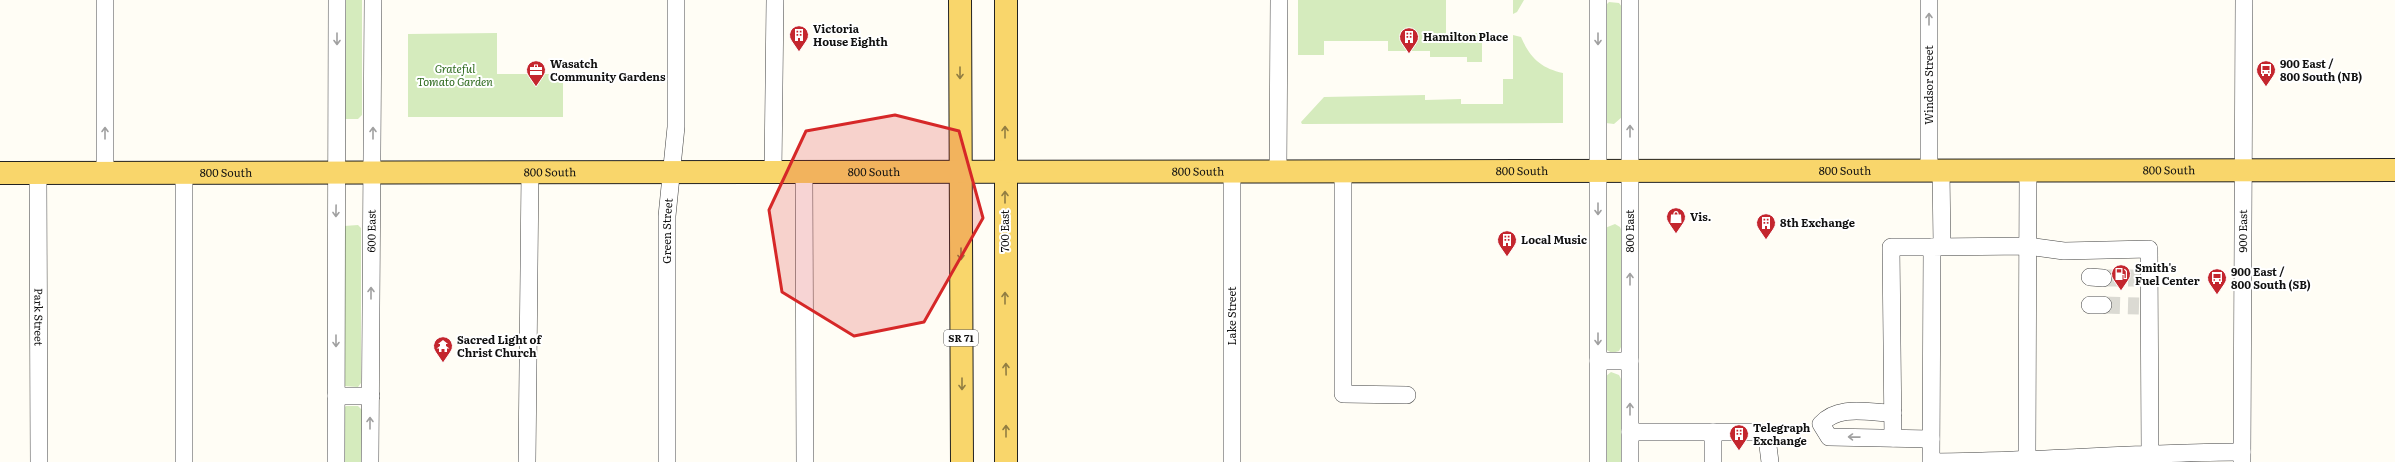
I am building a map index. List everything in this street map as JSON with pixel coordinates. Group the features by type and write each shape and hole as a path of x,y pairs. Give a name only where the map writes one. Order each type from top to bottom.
{"main road":[{"name":"SR 71","path":"960,0 962,462"},
{"name":"700 East","path":"1006,0 1006,462"},
{"name":"800 South","path":"0,173 2395,170"}],"street":[{"path":"105,0 105,172"},
{"path":"336,462 337,0"},
{"name":"600 East","path":"370,462 373,0"},
{"name":"Green Street","path":"668,462 667,216 676,127 676,0"},
{"path":"773,172 775,0"},
{"path":"1278,171 1279,0"},
{"path":"1598,0 1598,462"},
{"name":"800 East","path":"1630,0 1630,462"},
{"name":"Windsor Street","path":"1929,0 1937,247 1932,462 1980,462 2027,458"},
{"name":"900 East","path":"2242,457 2244,0"},
{"path":"2028,170 2027,458 2150,455 2196,452 2242,457"},
{"name":"Lake Street","path":"1232,171 1232,462"},
{"path":"1343,171 1344,394 1407,394"},
{"name":"Park Street","path":"38,172 39,462"},
{"path":"184,172 184,462"},
{"path":"527,462 530,172"},
{"path":"804,172 805,462"},
{"path":"1893,438 1891,247 2028,246 2064,251 2149,249 2144,278 2144,306 2150,455"},
{"path":"1598,361 1630,361"},
{"path":"336,396 371,396"},
{"path":"1893,413 1843,411 1828,416 1821,424 1829,436 1932,439"},
{"path":"1630,432 1759,432 1763,434 1769,446 1770,462"},
{"path":"1713,432 1713,462"}],"highlighted area":[{"path":"895,115 959,131 983,218 924,322 854,336 782,292 769,210 806,131"}],"green space":[{"path":"343,0 362,0 362,115 358,119 345,119"},
{"path":"1298,0 1446,0 1446,33 1482,33 1482,62 1467,62 1467,57 1430,57 1430,51 1388,51 1388,41 1324,41 1324,55 1298,55"},
{"path":"1513,0 1524,0 1517,12 1513,14"},
{"path":"1609,2 1619,3 1622,7 1622,117 1614,124 1606,123 1605,6"},
{"name":"Grateful Tomato Garden","path":"497,33 497,74 563,74 563,117 408,117 408,34"},
{"path":"1513,35 1521,37 1528,51 1542,65 1563,73 1563,123 1302,124 1301,122 1324,97 1425,95 1425,100 1461,99 1461,104 1503,104 1503,79 1513,79"},
{"path":"1615,224 1620,227 1622,232 1622,345 1619,351 1612,353 1605,349 1605,228"},
{"path":"358,225 361,228 361,383 358,387 344,386 344,226"},
{"path":"1611,372 1619,375 1622,381 1622,462 1603,462 1605,377"},
{"path":"346,406 358,406 362,410 362,462 343,462 344,408"}],"tunnel":[{"path":"2103,278 2140,278"},
{"path":"2103,305 2139,306"}],"place":[{"name":"Victoria House Eighth","path":"799,52"},
{"name":"Hamilton Place","path":"1409,54"},
{"name":"Wasatch Community Gardens","path":"536,87"},
{"name":"900 East / 800 South (NB)","path":"2266,87"},
{"name":"Vis.","path":"1676,234"},
{"name":"8th Exchange","path":"1766,240"},
{"name":"Local Music","path":"1507,257"},
{"name":"Smith's Fuel Center","path":"2121,291"},
{"name":"900 East / 800 South (SB)","path":"2217,295"},
{"name":"Sacred Light of Christ Church","path":"443,363"},
{"name":"Telegraph Exchange","path":"1739,451"}]}
